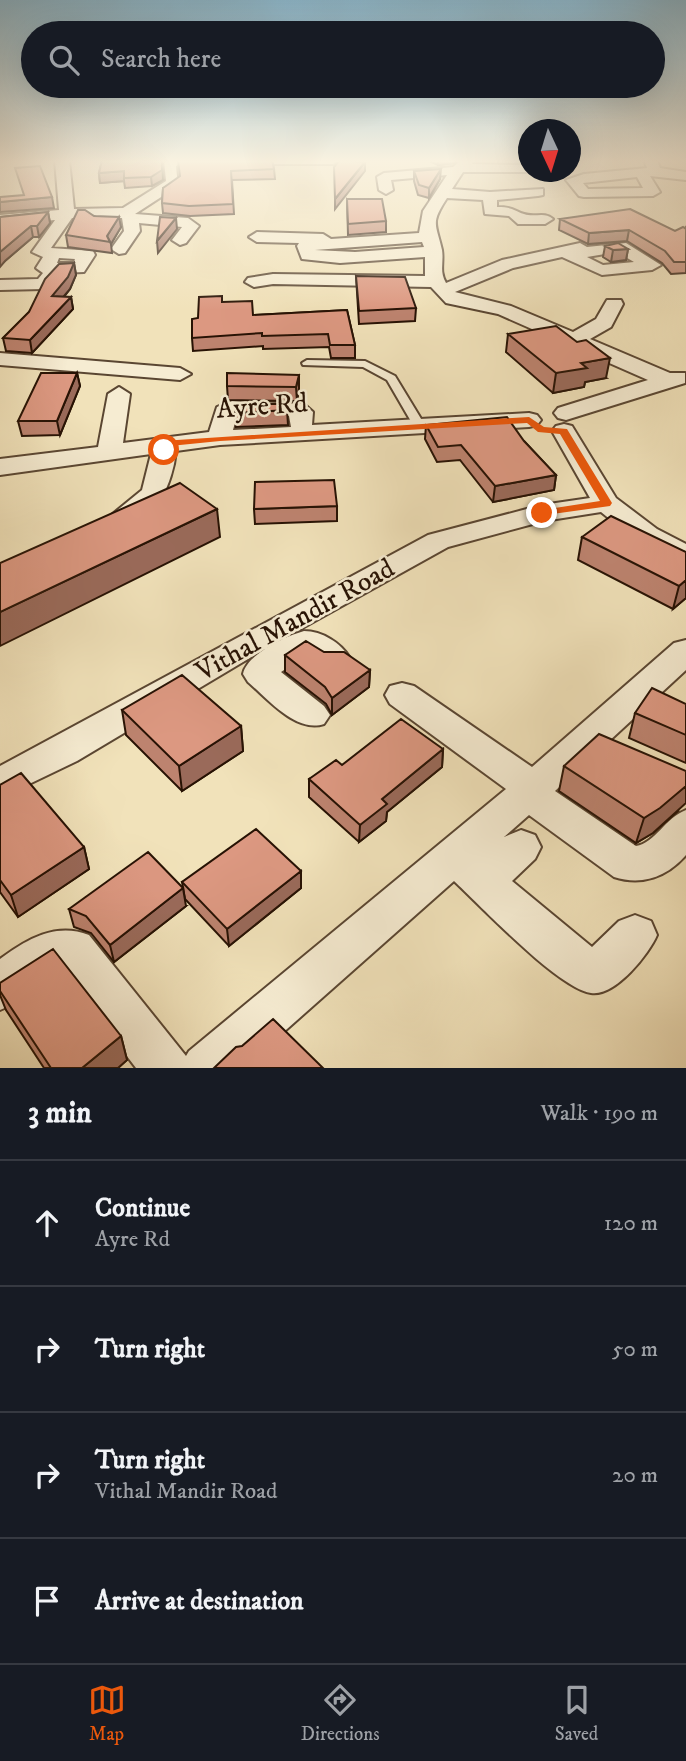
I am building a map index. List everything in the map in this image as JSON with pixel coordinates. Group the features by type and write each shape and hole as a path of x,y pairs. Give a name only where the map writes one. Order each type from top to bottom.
{"street":[{"path":"54,253 40,250 67,215 67,210"},
{"path":"128,216 136,210"},
{"path":"433,210 430,241 432,273 439,286 453,299 504,310 677,378"},
{"path":"490,210 514,212 518,219 545,219"},
{"path":"0,220 67,215 128,216 188,223 191,226 180,240"},
{"path":"119,249 132,230 128,216"},
{"path":"257,237 333,241 430,241"},
{"path":"430,241 360,257 307,255 305,246 430,241"},
{"path":"254,282 273,279 439,286 508,264 616,243"},
{"path":"0,285 43,284 52,274"},
{"path":"576,339 604,323 614,304"},
{"path":"0,359 65,362 134,372 180,374"},
{"path":"677,378 565,422 606,503 647,535 686,555"},
{"path":"110,451 119,394"},
{"path":"220,438 225,412 233,408 296,409 301,412 302,424"},
{"name":"Ayre Rd","path":"0,467 165,443 220,438 529,420 542,430 565,422"},
{"path":"96,532 146,503 161,483 165,443"},
{"name":"Vithal Mandir Road","path":"0,783 268,648 438,541 542,513 606,503"},
{"path":"312,715 260,674 268,648 307,641 334,658"},
{"path":"206,1068 468,868 531,790 603,745 686,651"},
{"path":"402,695 629,864 642,866 653,862 686,827"},
{"path":"468,868 520,847"},
{"path":"468,868 582,968 592,972 599,971 635,935"},
{"path":"0,988 48,953 61,949 73,950 167,1068"}],"lane":[{"path":"307,363 365,364 391,377 420,427"}],"building":[{"path":"78,210 85,210 94,216 119,217 107,236 110,242 66,235"},
{"path":"347,210 384,210 386,221 348,224"},
{"path":"632,210 675,231 683,227 686,229 686,262 674,262 665,251 629,230 589,233 560,219"},
{"path":"48,212 37,226 31,226 0,252 0,217"},
{"path":"160,217 176,218 157,241"},
{"path":"618,243 628,249 613,250 605,246"},
{"path":"74,263 68,277 52,296 71,297 30,340 3,338 29,312 45,279 59,264"},
{"path":"356,276 405,277 416,308 359,311"},
{"path":"222,296 222,302 252,301 253,315 347,310 355,345 330,345 328,334 262,336 262,333 192,338 192,319 198,318 199,297"},
{"path":"556,326 577,342 586,340 610,358 581,363 587,368 556,373 508,334"},
{"path":"41,373 77,373 57,421 18,421"},
{"path":"227,373 299,375 296,387 227,386"},
{"path":"238,404 286,404 287,410 235,413"},
{"path":"507,417 524,441 556,475 495,486 461,445 438,447 426,425"},
{"path":"334,480 337,506 254,509 255,482"},
{"path":"180,483 217,509 0,612 0,563"},
{"path":"611,516 686,552 686,580 679,586 582,537"},
{"path":"306,641 324,652 344,652 370,670 332,698 325,687 285,655"},
{"path":"182,675 241,726 179,766 122,710"},
{"path":"652,688 686,704 686,735 635,713"},
{"path":"401,719 443,749 382,799 387,804 360,825 309,779 336,760 342,765"},
{"path":"599,734 686,771 686,786 644,818 564,766"},
{"path":"21,773 84,847 11,895 0,880 0,785"},
{"path":"256,829 301,871 227,929 182,882"},
{"path":"148,852 183,888 110,945 86,916 69,909"},
{"path":"53,949 121,1036 82,1068 51,1068 0,991 0,983"},
{"path":"273,1019 323,1068 214,1068 236,1047 242,1046"}],"route":[{"path":"164,450 165,443 220,438 529,420 542,430 564,431 606,503 542,513"}]}
